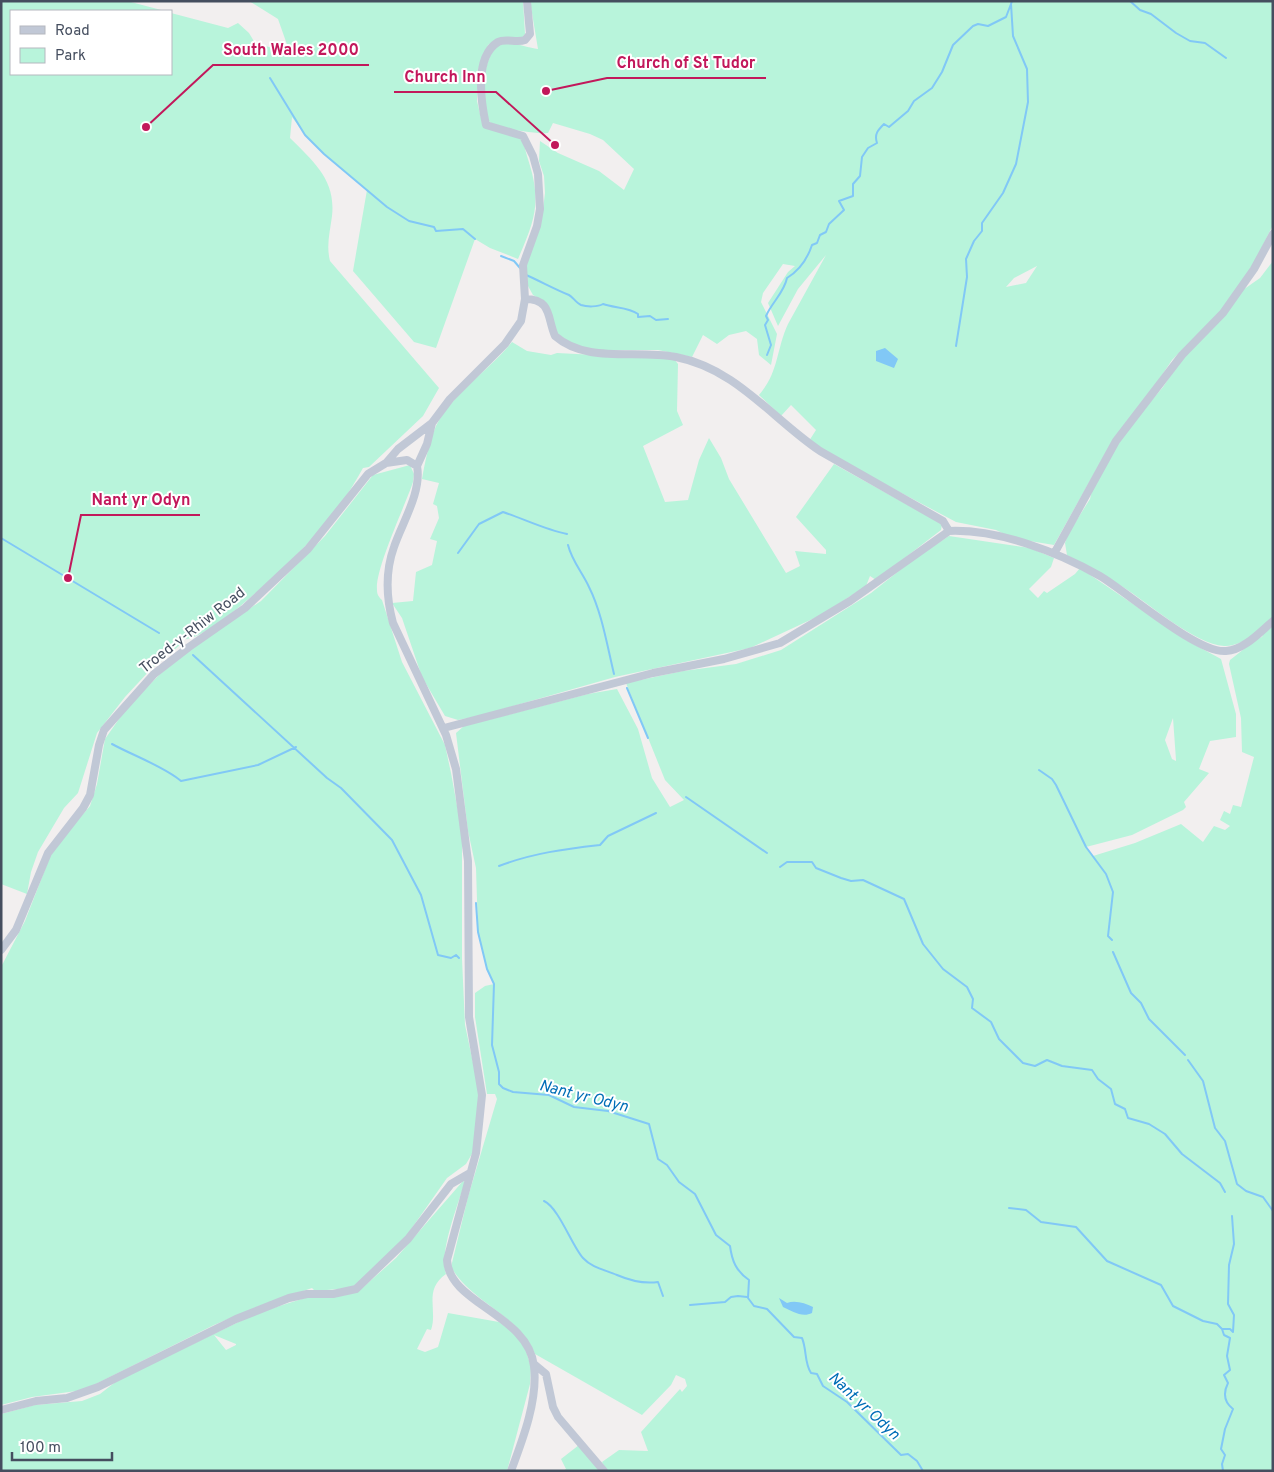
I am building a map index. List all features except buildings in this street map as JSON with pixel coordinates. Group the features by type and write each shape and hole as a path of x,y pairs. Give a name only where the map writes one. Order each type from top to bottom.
{"street":[{"name":"Troed-y-Rhiw Road","path":"1,950 16,930 48,853 83,808 90,795 99,745 104,730 154,674 244,608 308,549 368,474 386,463 398,449 432,423 450,399 505,344 521,321 525,299 523,265 537,226 540,209 538,174 531,150 523,136 486,124 481,99 483,70 493,46 500,41 525,40 530,34 526,1"},
{"path":"1055,552 1116,441 1182,355 1223,313 1254,269 1273,234"},
{"path":"525,299 538,300 543,304 550,316 555,336 572,348 599,353 658,354 699,363 717,372 755,396 805,441 943,522 949,531"},
{"name":"Troed-y-Rhiw Road","path":"432,423 427,444 417,466 418,476 412,501 389,565 386,586 388,605 393,622 444,728 456,769 468,861 469,1017 482,1095 480,1135 447,1260 449,1274 459,1285 518,1332 526,1343 534,1364"},
{"path":"386,463 407,460 417,466"},
{"path":"444,728 653,673 724,659 780,643 850,601 949,531 963,531 992,536 1055,552 1101,577 1196,642 1214,650 1225,652 1246,643 1273,620"},
{"path":"1,1410 36,1401 67,1398 98,1387 236,1319 289,1298 307,1294 333,1294 356,1289 408,1239 451,1184 470,1172"},
{"path":"512,1471 533,1395 534,1364"},
{"path":"534,1364 546,1374 553,1407 558,1417 604,1471"}],"green space":[{"path":"1,1 127,1 161,10 10,10 10,75 172,75 172,13 228,28 238,23 249,33 255,43 290,53 278,19 249,1 523,1 525,34 521,39 497,39 488,45 477,72 477,101 482,122 514,134 522,140 534,185 535,209 533,220 518,259 490,248 475,239 436,348 414,342 353,271 367,190 324,154 305,135 292,117 290,138 322,172 330,192 332,216 328,244 330,261 439,388 423,416 369,467 363,468 345,498 330,518 299,553 257,592 214,626 197,636 184,639 180,645 151,669 125,697 97,733 78,793 64,808 38,852 31,872 27,894 1,884"},
{"path":"530,1 1273,1 1273,225 1253,265 1228,304 1172,360 1152,390 1114,438 1054,545 1012,538 996,530 956,522 860,471 809,441 816,430 791,405 781,416 759,395 774,369 788,324 826,255 798,289 778,326 768,303 788,272 795,266 783,264 763,293 761,302 777,334 771,365 759,355 757,339 746,331 729,335 717,344 703,335 692,357 658,350 594,350 573,346 556,332 545,302 533,295 528,286 526,267 542,217 545,193 544,176 539,161 540,141 558,153 599,171 624,190 634,169 603,140 590,134 553,123 548,133 544,133 510,129 491,123 484,107 483,95 486,69 494,49 500,44 509,43 538,49","holes":["1037,266 1026,283 1006,287 1014,278"]},
{"path":"1273,261 1273,618 1257,632 1238,644 1224,646 1200,639 1186,631 1116,583 1067,555 1065,543 1068,534 1090,499 1093,486 1100,473 1129,427 1163,387 1180,361 1240,292 1260,278"},
{"path":"512,342 527,351 551,355 557,353 674,359 678,364 677,411 683,425 643,446 665,502 688,500 699,460 709,438 721,458 729,479 786,573 800,566 795,551 826,554 826,550 796,517 834,464 942,524 941,530 876,580 870,576 866,586 821,615 750,648 615,677 478,716 458,720 445,716 422,677 402,618 392,603 413,601 416,572 432,565 437,541 430,539 439,518 437,506 433,504 439,483 422,479 429,445 436,426 451,403"},
{"path":"410,465 414,474 413,482 385,553 377,592 382,600 402,662 445,745 462,833 462,959 465,1025 478,1086 479,1100 473,1152 466,1164 447,1178 407,1235 361,1281 350,1288 315,1291 312,1288 259,1306 214,1325 84,1390 32,1397 1,1405 1,967 25,921 53,849 90,806 97,784 105,739 126,709 160,674 204,639 261,601 325,536 373,475"},
{"path":"949,536 1030,548 1054,558 1051,567 1029,589 1038,598 1044,591 1047,593 1075,574 1080,568 1186,640 1221,659 1236,714 1236,737 1210,741 1199,769 1209,773 1184,802 1186,807 1183,810 1132,835 1086,847 1093,856 1135,843 1181,824 1203,842 1214,826 1225,830 1230,826 1220,820 1224,811 1230,814 1233,805 1241,807 1254,757 1242,752 1241,718 1229,664 1230,660 1258,638 1262,637 1264,632 1273,624 1273,1471 607,1471 602,1462 619,1450 648,1451 641,1432 680,1389 682,1392 687,1386 685,1379 676,1375 671,1385 642,1415 535,1354 528,1341 518,1329 471,1290 451,1267 468,1197 497,1099 495,1094 487,1094 475,1017 475,993 485,986 494,984 487,969 478,932 476,868 468,831 456,733 464,726 588,694 617,689 638,729 652,778 670,807 684,800 665,780 626,683 683,671 736,664 781,650 871,593 914,559","holes":["1173,718 1176,761 1172,759 1165,740"]},
{"path":"463,1181 465,1182 447,1241 445,1253 446,1274 439,1280 433,1293 433,1323 431,1330 427,1329 417,1349 425,1352 438,1347 448,1313 499,1322 519,1337 531,1367 530,1384 507,1471 1,1471 1,1414 35,1405 82,1401 100,1394 118,1380 251,1316 305,1298 346,1295 360,1290 396,1258","holes":["214,1335 236,1344 226,1350"]},
{"path":"579,1445 601,1471 563,1471 566,1469 561,1459"}],"water":[{"path":"885,348 898,359 894,368 876,361 876,351"},
{"path":"779,1298 787,1303 797,1302 813,1307 812,1313 805,1315 793,1312 783,1307"}],"waterway":[{"path":"956,346 967,277 966,259 974,241 982,231 982,223 1003,193 1016,164 1028,102 1027,69 1013,36 1012,1"},
{"path":"1130,1 1140,10 1151,14 1176,33 1190,41 1205,43 1226,58"},
{"path":"767,355 771,345 765,325 768,320 766,316 787,278 799,268 812,245 817,243 820,235 826,232 829,224 844,210 839,201 853,196 853,184 860,176 862,157 868,148 877,143 876,135 878,130 884,124 889,127 908,111 914,101 932,88 942,72 953,45 973,26 978,24 988,26 1006,17 1011,4"},
{"path":"270,78 305,135 324,154 387,207 409,221 434,227 436,231 463,229 475,239"},
{"path":"501,256 514,261 520,268"},
{"path":"526,275 569,295 581,305 598,306 603,304 630,310 638,314 638,317 650,316 656,320 668,319"},
{"path":"458,553 479,524 503,512 567,534"},
{"name":"Nant yr Odyn","path":"1,538 159,633"},
{"path":"568,545 594,597 604,629 614,674"},
{"name":"Nant yr Odyn","path":"193,655 327,778 341,788 392,840 421,895 438,955 451,958 456,955 459,958"},
{"path":"627,688 648,738"},
{"path":"112,744 157,766 181,781 258,765 296,747"},
{"path":"1039,770 1052,779 1056,785 1086,847 1106,874 1113,892 1108,936 1112,940"},
{"path":"686,797 767,853"},
{"path":"499,866 537,855 600,845 608,836 656,813"},
{"path":"780,867 787,862 812,862 816,868 851,881 863,880 904,899 923,944 943,969 967,987 973,999 972,1008 991,1022 999,1039 1023,1063 1035,1066 1047,1060 1062,1066 1092,1070 1098,1079 1111,1089 1115,1104 1125,1109 1128,1118 1149,1124 1165,1134 1182,1154 1220,1183 1225,1192"},
{"name":"Nant yr Odyn","path":"476,903 478,932 487,969 494,984 492,1045 499,1072 499,1084 513,1092 549,1095 574,1107 608,1111 649,1124 658,1159 667,1165 679,1182 695,1194 716,1235 730,1246 735,1265 749,1280 748,1298 754,1306 767,1309 794,1337 802,1338 807,1365 811,1373 817,1374 823,1386 847,1402 901,1455 908,1454 917,1461 923,1471"},
{"path":"1113,952 1131,993 1141,1003 1149,1019 1185,1055"},
{"path":"1188,1060 1203,1081 1215,1128 1225,1141 1237,1184 1246,1191 1263,1197 1273,1211"},
{"path":"544,1201 555,1211 583,1258 599,1268 622,1277 648,1283 658,1282 663,1296"},
{"path":"1009,1208 1026,1210 1041,1222 1076,1227 1107,1261 1161,1285 1173,1306 1203,1321 1217,1324 1222,1329 1224,1335 1230,1338 1227,1356 1230,1370 1224,1375 1228,1383 1225,1397 1233,1409 1225,1429 1221,1449 1225,1455 1222,1464 1223,1471"},
{"path":"1223,1329 1230,1329 1233,1332 1234,1315 1228,1304 1229,1265 1234,1244 1232,1216"},
{"path":"690,1305 725,1302 731,1297 738,1296 747,1297"}],"place":[{"name":"Church of St Tudor","path":"546,91"},
{"name":"South Wales 2000","path":"146,127"},
{"name":"Church Inn","path":"555,145"},
{"name":"Nant yr Odyn","path":"68,578"}]}
